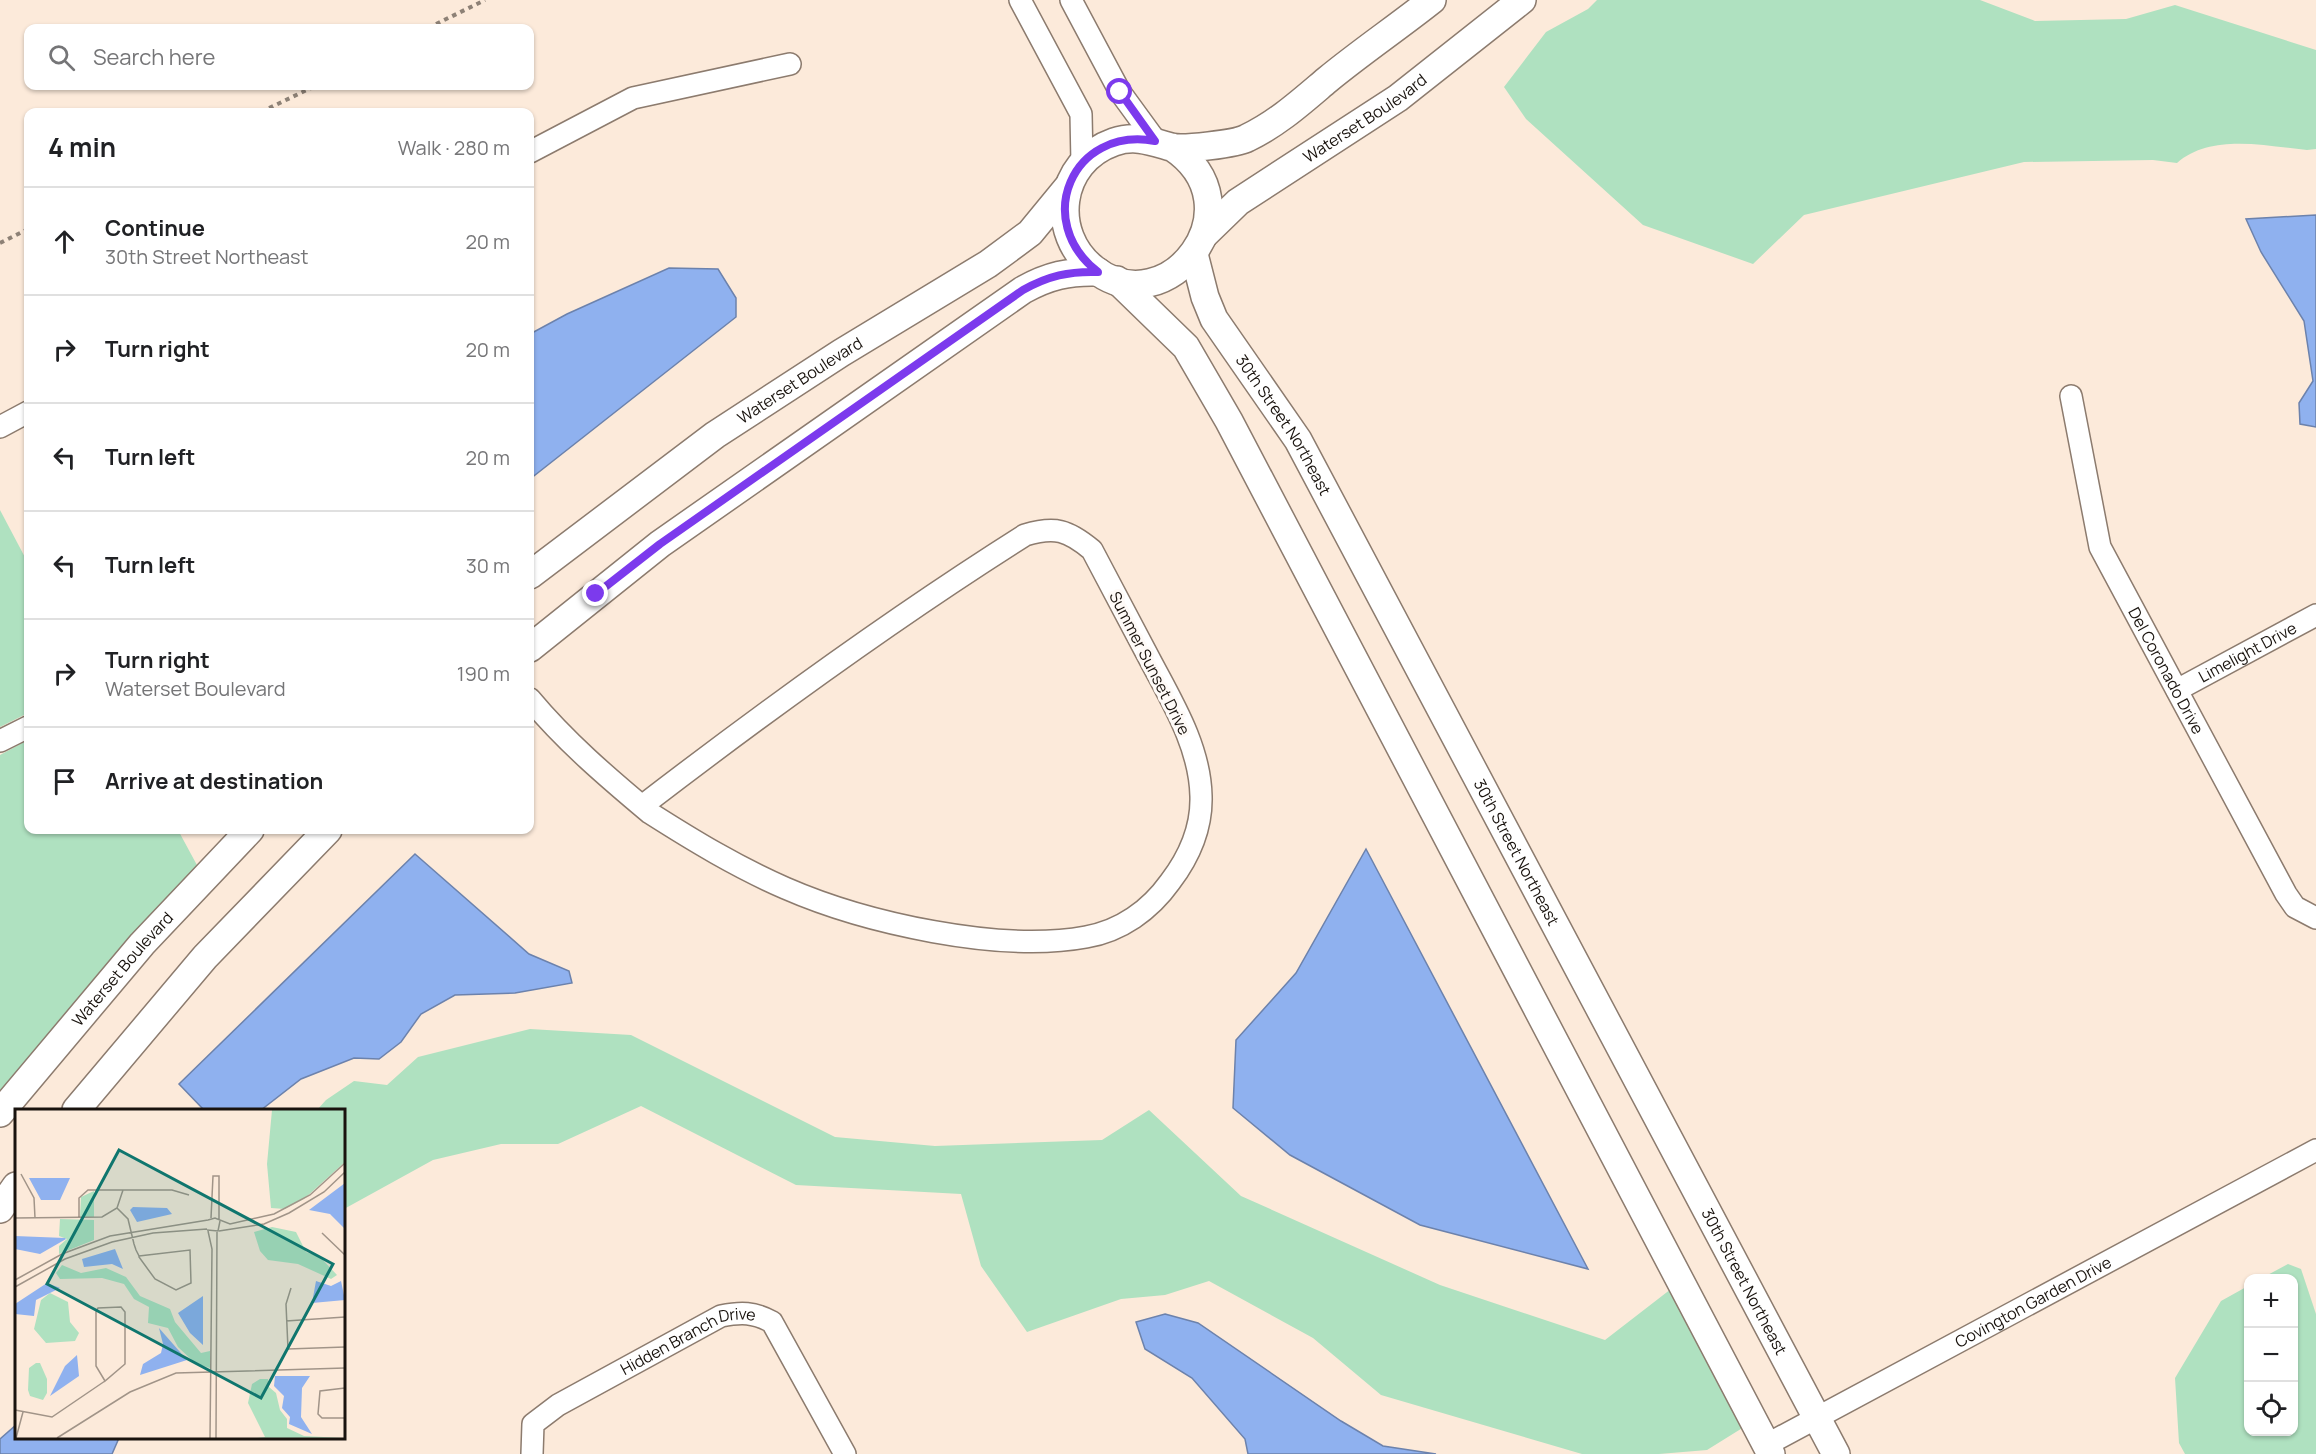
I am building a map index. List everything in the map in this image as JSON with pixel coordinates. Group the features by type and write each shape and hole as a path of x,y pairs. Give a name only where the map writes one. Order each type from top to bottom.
{"street":[{"path":"1020,0 1081,114 1082,163"},
{"path":"534,645 660,544 1023,290 1047,277 1076,272 1154,281 1176,271 1200,244 1209,220 1207,191 1194,165 1163,144 1120,92 1071,0"},
{"path":"1432,0 1268,128 1243,140 1227,144 1163,144 1128,138 1092,154 1082,163 1068,187 1064,215 1066,229 1078,254 1108,276 1186,347 1229,421 1763,1451"},
{"name":"Waterset Boulevard","path":"1200,244 1246,196 1398,99 1522,0"},
{"path":"534,150 633,98 790,64"},
{"name":"Waterset Boulevard","path":"534,572 715,435 832,358 988,264 1030,233 1068,187"},
{"name":"30th Street Northeast","path":"1200,244 1205,297 1214,319 1298,440 1836,1454"},
{"name":"Del Coronado Drive","path":"2071,396 2100,547 2286,894 2295,907 2316,918"},
{"path":"0,427 24,414"},
{"name":"Summer Sunset Drive","path":"534,703 594,766 642,806 721,858 787,889 886,922 937,932 1036,941 1088,937 1116,927 1141,914 1162,893 1187,859 1197,830 1201,796 1194,752 1176,710 1092,550 1075,535 1047,528 1025,535 866,639 783,698 642,806"},
{"name":"Limelight Drive","path":"2177,690 2316,615"},
{"path":"0,741 24,729"},
{"name":"Waterset Boulevard","path":"0,1113 142,944 246,834"},
{"path":"77,1109 205,957 324,834"},
{"name":"Covington Garden Drive","path":"1763,1451 1818,1419 2316,1150"},
{"path":"0,1209 15,1187"},
{"name":"Hidden Branch Drive","path":"532,1454 533,1424 558,1405 721,1316 743,1312 758,1314 772,1322 846,1454"}],"path":[{"path":"436,24 485,0"},
{"path":"269,108 307,90"},
{"path":"0,243 24,231"}],"green space":[{"path":"1597,0 1980,0 2035,21 2126,19 2175,5 2316,50 2316,149 2239,144 2206,148 2177,163 2153,160 2024,162 1804,215 1753,264 1643,225 1526,119 1504,87 1546,32 1588,9"},
{"path":"0,510 24,555 24,715 0,727"},
{"path":"24,742 24,834 180,834 198,867 0,1094 0,755"},
{"path":"530,1029 631,1035 835,1137 935,1146 1102,1140 1149,1110 1241,1196 1440,1285 1605,1340 1671,1289 1744,1427 1707,1450 1659,1454 1582,1454 1381,1395 1313,1338 1209,1281 1165,1295 1121,1299 1027,1332 981,1266 961,1194 796,1185 641,1106 558,1144 501,1144 433,1160 345,1208 345,1109 318,1109 326,1100 354,1081 387,1085 418,1057"},
{"path":"2288,1264 2301,1269 2316,1314 2316,1454 2185,1454 2179,1443 2175,1378 2221,1301 2244,1288 2244,1436 2298,1436 2298,1274 2269,1274"}],"water":[{"path":"2316,215 2316,427 2300,424 2299,403 2313,381 2304,321 2261,252 2246,219"},
{"path":"669,268 718,269 736,298 736,317 534,476 534,332 567,314"},
{"path":"1366,849 1588,1269 1420,1225 1290,1155 1233,1108 1236,1040 1296,973"},
{"path":"415,854 529,954 569,971 572,983 515,993 455,995 421,1014 401,1042 379,1059 354,1058 301,1079 262,1109 203,1109 179,1084"},
{"path":"1165,1314 1198,1323 1341,1421 1383,1446 1436,1454 1248,1454 1245,1439 1192,1378 1145,1349 1136,1322"},
{"path":"15,1426 15,1439 119,1439 112,1454 0,1454 0,1439"}],"route":[{"path":"596,594 660,544 1023,290 1047,277 1076,272 1098,272 1078,254 1071,242 1066,229 1065,201 1074,174 1082,163 1103,146 1128,138 1155,141 1120,92"}]}
